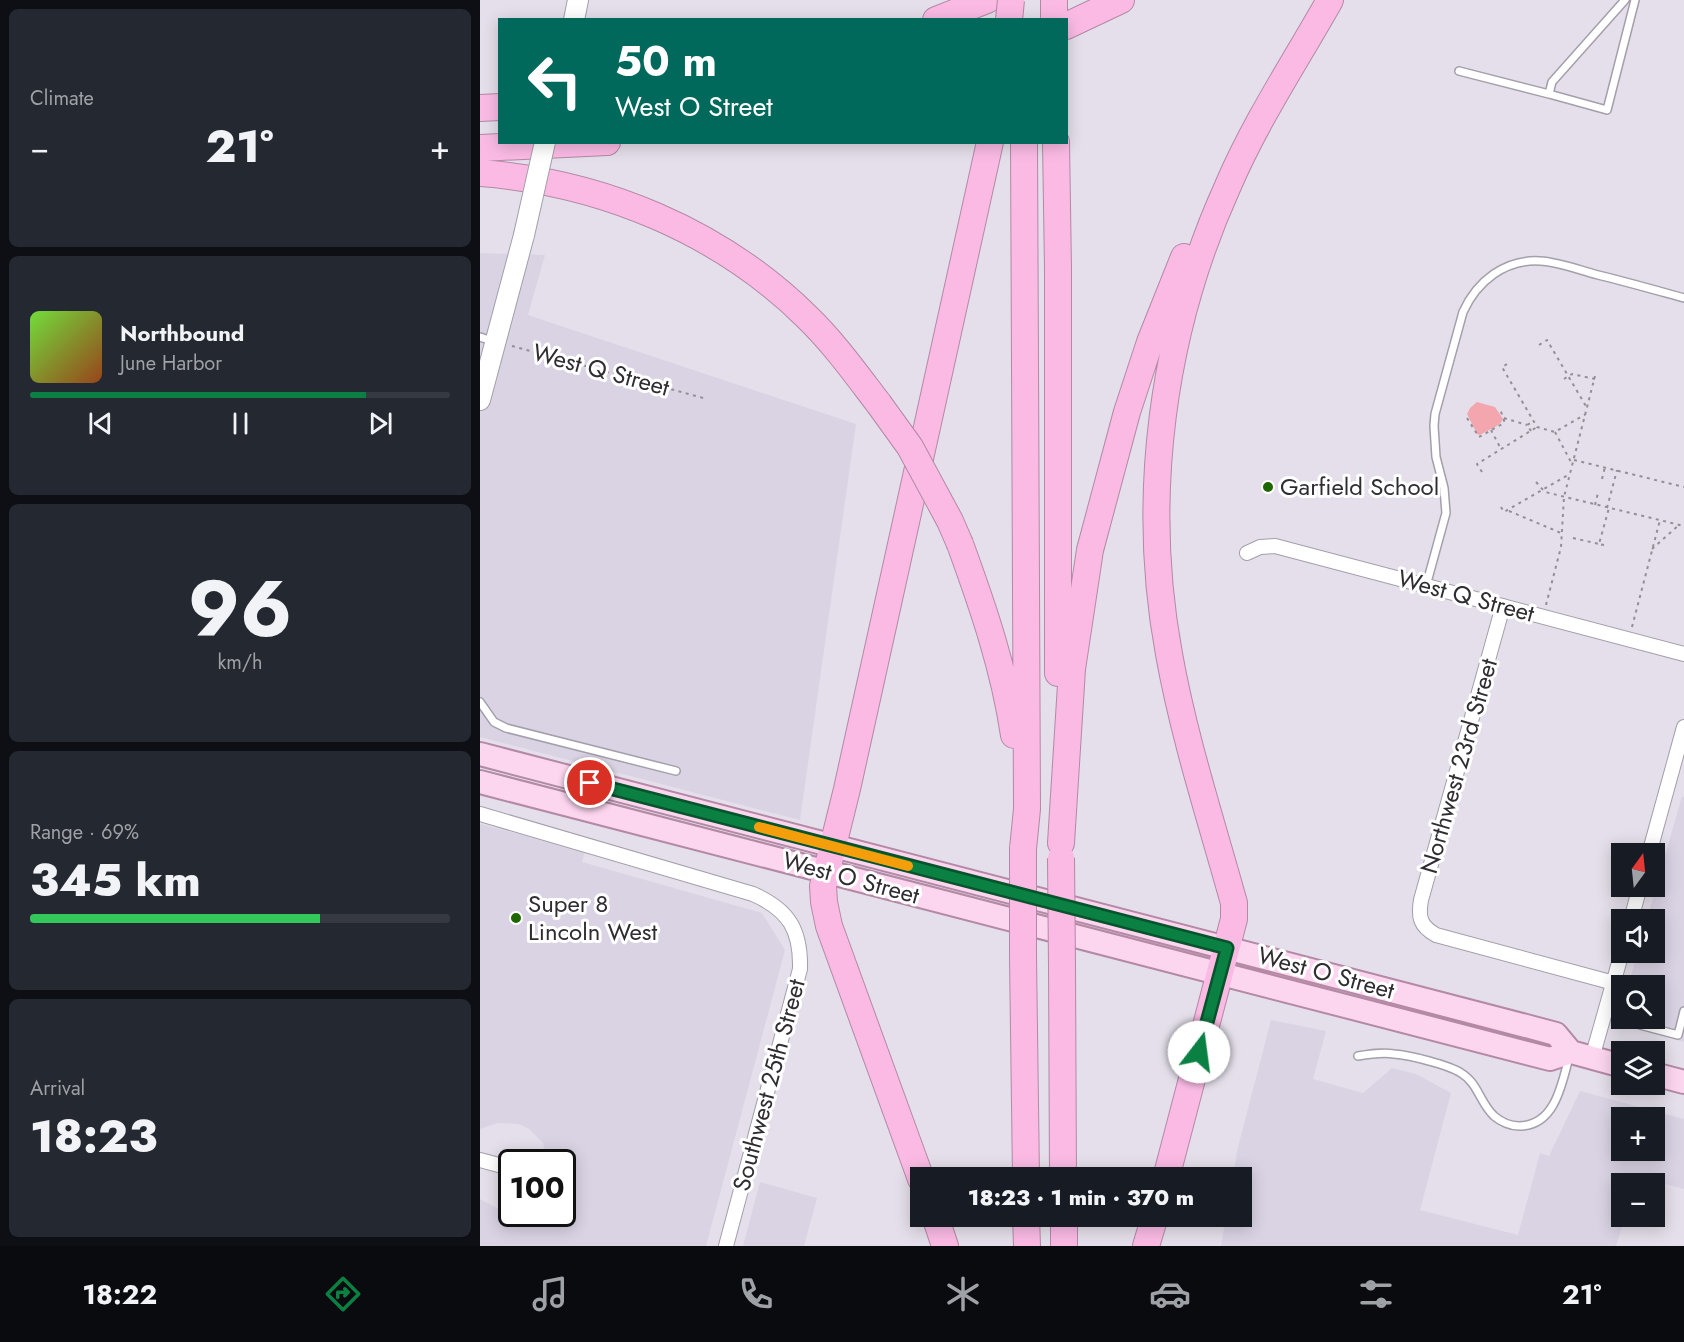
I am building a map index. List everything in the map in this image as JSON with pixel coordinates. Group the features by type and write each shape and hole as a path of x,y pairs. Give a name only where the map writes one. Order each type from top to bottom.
{"highway":[{"path":"941,18 987,0"},
{"path":"1009,18 1011,0"},
{"path":"1023,0 1023,18"},
{"path":"987,18 1029,0"},
{"path":"1054,0 1054,18"},
{"path":"1068,25 1121,0"},
{"path":"1061,850 1069,697 1080,607 1090,550 1127,412 1150,342 1204,214 1263,101 1303,36 1329,0"},
{"path":"1169,1167 1227,948 1234,919 1234,903 1180,707 1168,652 1161,602 1157,504 1167,387 1191,283 1207,235 1227,187 1249,141 1329,0"},
{"path":"480,108 498,107"},
{"path":"480,148 565,144"},
{"path":"917,1167 829,926 823,892 990,144"},
{"path":"1024,144 1058,667 1063,1167"},
{"path":"1023,849 1027,809 1042,420 1056,144"},
{"path":"480,173 544,181 586,191 666,220 708,242 768,283 806,315 843,357 910,447 960,544 982,606 1005,684 1014,741 1023,849 1026,1167"},
{"path":"939,1227 945,1246"},
{"path":"1026,1227 1027,1246"},
{"path":"1064,1227 1064,1246"},
{"path":"1146,1246 1152,1227"}],"main road":[{"name":"West O Street","path":"480,754 1556,1034 1581,1055"},
{"name":"West O Street","path":"480,782 1550,1059 1581,1055 1611,1063"},
{"path":"1665,1077 1684,1082"}],"street":[{"path":"574,18 578,0"},
{"path":"480,400 487,339 524,235 545,144"},
{"name":"West Q Street","path":"1247,553 1260,547 1275,546 1684,654"},
{"name":"Northwest 23rd Street","path":"1503,606 1421,900 1419,915 1423,926 1436,935 1611,982"},
{"path":"1652,843 1684,728"},
{"name":"Southwest 25th Street","path":"480,814 753,894 782,911 791,924 798,938 800,969 726,1246"},
{"path":"1581,1055 1611,990"},
{"path":"480,1160 498,1165"}],"lane":[{"path":"1549,94 1552,82 1625,0"},
{"path":"1459,70 1607,110 1635,0"},
{"path":"1426,586 1446,513 1444,488 1436,457 1435,414 1463,312 1474,293 1491,275 1515,264 1533,261 1551,262 1684,298"},
{"path":"480,702 494,722 506,728 676,771"},
{"path":"1655,1029 1678,1035 1684,1011"},
{"path":"1358,1056 1395,1054 1455,1069 1475,1085 1495,1117 1515,1126 1526,1126 1543,1118 1549,1112 1581,1055"}],"path":[{"name":"West Q Street","path":"487,339 707,399"},
{"path":"1539,345 1547,340 1587,408"},
{"path":"1507,364 1502,367 1537,427 1555,432 1573,464"},
{"path":"1546,605 1561,547 1564,497 1595,378 1572,374 1564,379"},
{"path":"1523,404 1528,401"},
{"path":"1467,418 1478,436 1504,423 1500,409"},
{"path":"1555,432 1586,414"},
{"path":"1504,418 1527,425 1531,431"},
{"path":"1527,425 1534,421"},
{"path":"1482,472 1477,464 1537,427"},
{"path":"1491,430 1502,449"},
{"path":"1512,442 1515,447"},
{"path":"1574,460 1684,487"},
{"path":"1602,479 1605,467"},
{"path":"1599,544 1617,470"},
{"path":"1507,510 1570,474"},
{"path":"1536,482 1542,490 1564,497 1684,526"},
{"path":"1595,505 1598,493"},
{"path":"1501,507 1504,512 1507,510 1561,533"},
{"path":"1632,627 1660,520"},
{"path":"1652,549 1679,525"},
{"path":"1572,538 1604,545"},
{"path":"1645,556 1650,558"}],"shaded area":[{"path":"480,253 545,255 528,315 856,424 800,820 480,737"},
{"path":"1477,402 1495,407 1503,419 1480,435 1477,434 1467,414"},
{"path":"1682,796 1684,797 1684,1042 1636,1029 1665,1029 1665,975 1631,975 1635,963 1665,963 1665,909 1650,909 1653,897 1665,897 1665,856"},
{"path":"480,824 585,851 582,862 762,913 785,950 706,1246 480,1246 480,1199 498,1208 498,1227 576,1227 576,1149 545,1149 543,1143 529,1129 519,1124 497,1123 480,1129"},
{"path":"1239,961 1463,1021 1439,1019 1369,1001 1359,994 1342,990 1326,990 1237,967"},
{"path":"1271,1020 1326,1031 1313,1079 1363,1093 1392,1068 1416,1074 1451,1093 1420,1210 1518,1235 1540,1153 1549,1156 1580,1091 1639,1107 1611,1107 1611,1161 1665,1161 1665,1114 1684,1119 1684,1189 1665,1184 1665,1173 1611,1173 1611,1227 1622,1227 1616,1246 1221,1246 1224,1227 1252,1227 1252,1167 1235,1167"},
{"path":"760,1182 817,1198 804,1246 743,1246"}],"slow traffic":[{"path":"759,827 908,866"}],"place":[{"name":"Garfield School","path":"1268,487"},
{"name":"Super 8 Lincoln West","path":"516,918"}],"route":[{"path":"590,783 1227,948 1199,1052"}]}
